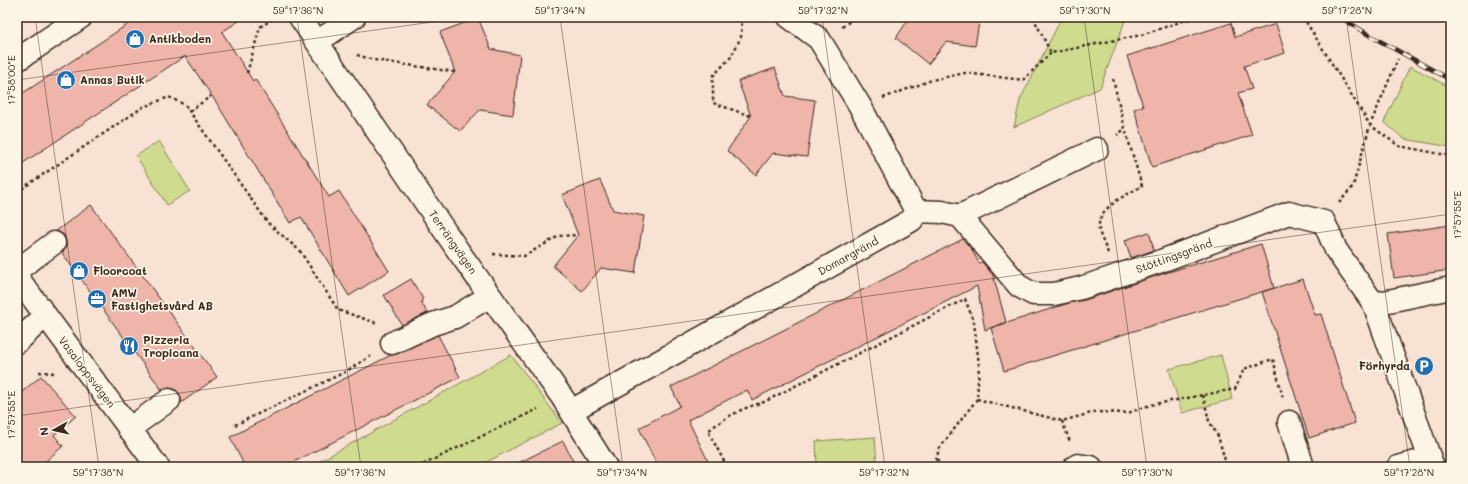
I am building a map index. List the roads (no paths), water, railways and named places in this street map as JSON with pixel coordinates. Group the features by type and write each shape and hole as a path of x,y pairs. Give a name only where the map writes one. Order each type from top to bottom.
{"street":[{"path":"17,60 81,17"},
{"name":"Terrängvägen","path":"300,17 458,252 567,404 606,467"},
{"path":"317,42 354,17"},
{"path":"789,17 819,39 860,106 916,211 942,212 960,216 1097,149"},
{"name":"Domargränd","path":"567,404 912,220 916,211"},
{"name":"Stöttingsgränd","path":"960,216 1019,286 1033,294 1054,294 1081,288 1161,261 1289,213 1324,222 1336,250 1374,304"},
{"path":"17,270 54,243"},
{"name":"Vasaloppsvägen","path":"17,278 158,467"},
{"path":"1398,467 1432,463 1374,304 1451,288"},
{"path":"392,343 433,324 455,317 490,296"},
{"path":"17,342 45,316"},
{"path":"129,429 169,400"},
{"path":"1290,422 1303,467"},
{"path":"1075,467 1078,465 1091,467"}],"railway":[{"path":"1340,17 1369,35 1451,80"}],"place":[{"name":"Antikboden","path":"135,39"},
{"name":"Annas Butik","path":"66,80"},
{"name":"Floorcoat","path":"79,271"},
{"name":"AMW Fastighetsvård AB","path":"97,299"},
{"name":"Pizzeria Tropicana","path":"129,346"},
{"name":"Förhyrda","path":"1424,366"}]}
